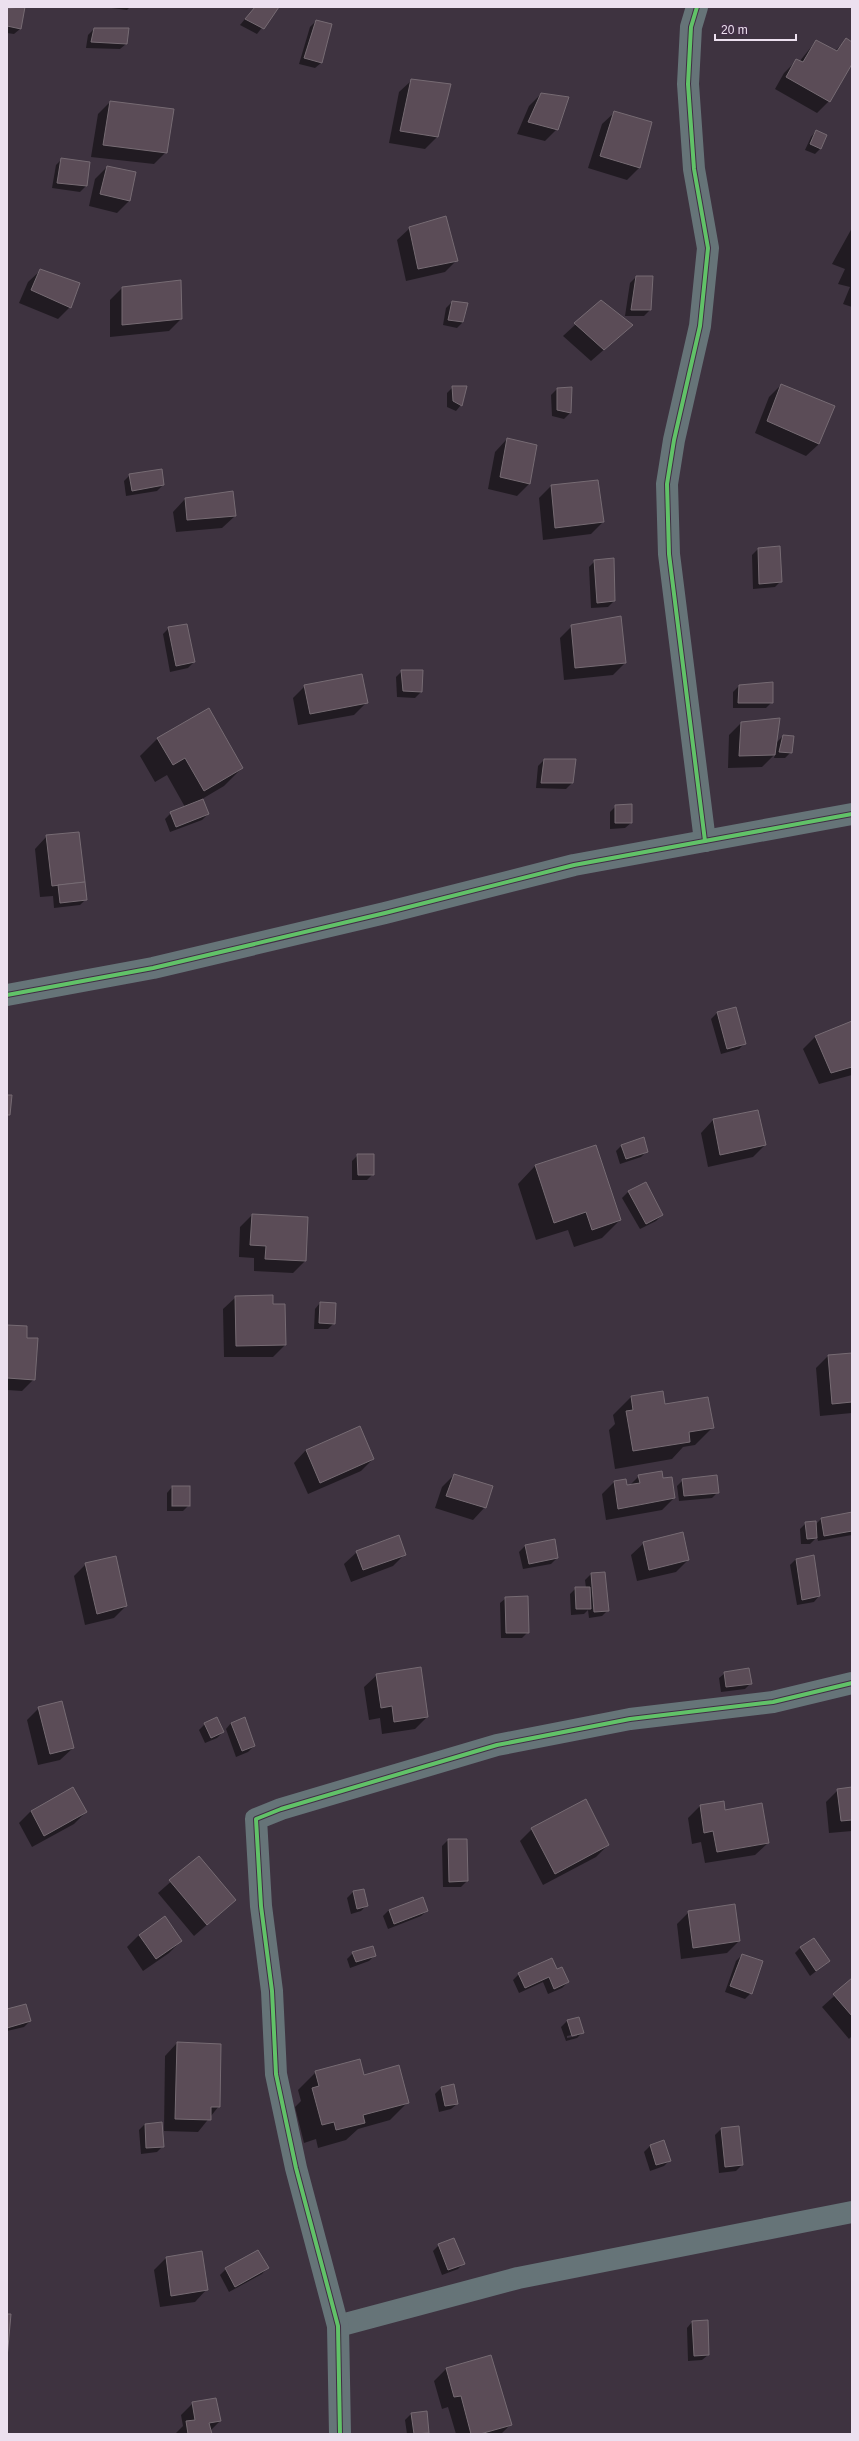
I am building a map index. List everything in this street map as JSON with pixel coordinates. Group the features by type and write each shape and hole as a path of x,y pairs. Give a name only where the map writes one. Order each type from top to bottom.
{"street":[{"path":"697,7 691,27 688,84 694,169 708,248 700,326 674,440 668,476 666,519 669,554 705,842"},
{"path":"7,995 153,968 385,913 574,865 852,814"},
{"path":"340,2434 338,2326 296,2168 276,2074 272,1991 261,1906 256,1819 281,1809 497,1745 630,1719 773,1702 852,1683"},
{"path":"338,2326 518,2278 852,2212"}],"building":[{"path":"25,7 21,29 7,26 7,8"},
{"path":"255,7 279,7 264,29 245,19"},
{"path":"316,20 332,24 322,63 304,58"},
{"path":"94,28 129,28 127,44 91,42"},
{"path":"846,38 852,42 852,64 830,102 786,77 796,59 803,62 816,40 837,51"},
{"path":"411,79 451,84 438,137 400,131"},
{"path":"541,93 569,97 558,130 528,122"},
{"path":"110,101 174,109 167,153 103,145"},
{"path":"614,111 652,122 640,168 600,156"},
{"path":"816,130 827,135 821,149 810,144"},
{"path":"61,158 90,162 87,186 57,183"},
{"path":"107,166 136,172 130,201 100,194"},
{"path":"446,216 458,261 418,269 409,227"},
{"path":"40,269 80,283 71,308 31,290"},
{"path":"636,276 653,276 651,310 631,310"},
{"path":"181,280 182,319 122,325 122,287"},
{"path":"601,300 633,325 604,350 574,323"},
{"path":"452,301 468,303 463,322 448,320"},
{"path":"781,384 835,406 819,444 767,421"},
{"path":"452,386 467,386 462,406 453,401"},
{"path":"572,387 571,413 557,410 557,388"},
{"path":"507,438 537,445 530,484 500,477"},
{"path":"162,469 164,485 132,491 129,474"},
{"path":"598,480 604,522 555,528 551,485"},
{"path":"233,491 236,516 187,520 185,498"},
{"path":"780,546 782,582 759,584 758,548"},
{"path":"614,558 615,601 597,603 594,560"},
{"path":"621,616 626,663 575,668 571,625"},
{"path":"187,624 195,662 176,666 168,627"},
{"path":"401,670 423,670 422,692 403,691"},
{"path":"362,674 368,703 310,714 304,685"},
{"path":"773,682 773,703 738,703 739,685"},
{"path":"209,708 243,768 204,791 185,758 173,765 157,738"},
{"path":"780,718 775,755 739,756 741,722"},
{"path":"783,735 794,736 792,753 779,752"},
{"path":"544,759 576,759 573,783 541,783"},
{"path":"203,799 209,814 176,827 170,812"},
{"path":"632,804 632,823 615,823 615,805"},
{"path":"79,832 85,882 52,886 46,835"},
{"path":"85,882 87,900 60,903 58,885"},
{"path":"736,1007 746,1044 727,1049 717,1012"},
{"path":"852,1021 852,1067 831,1073 815,1036"},
{"path":"7,1095 12,1095 10,1115 7,1115"},
{"path":"758,1110 766,1145 720,1155 713,1119"},
{"path":"644,1137 648,1152 626,1159 621,1145"},
{"path":"596,1145 621,1220 592,1230 586,1212 554,1223 535,1165"},
{"path":"357,1154 374,1154 374,1175 358,1175"},
{"path":"646,1182 663,1215 646,1224 628,1191"},
{"path":"252,1214 308,1217 306,1261 265,1259 266,1246 250,1245"},
{"path":"273,1295 273,1304 285,1304 286,1345 236,1346 235,1296"},
{"path":"320,1302 336,1303 335,1324 319,1323"},
{"path":"7,1325 27,1326 27,1338 38,1338 35,1380 7,1378"},
{"path":"852,1353 852,1402 832,1404 828,1355"},
{"path":"663,1391 665,1404 708,1397 714,1428 689,1432 690,1442 633,1451 626,1411 633,1410 631,1396"},
{"path":"360,1426 374,1459 320,1483 306,1450"},
{"path":"662,1471 663,1478 672,1477 675,1498 618,1509 614,1481 626,1479 627,1485 640,1483 638,1475"},
{"path":"454,1474 493,1486 486,1508 446,1496"},
{"path":"717,1475 719,1493 684,1496 682,1479"},
{"path":"172,1486 190,1486 190,1506 172,1506"},
{"path":"852,1512 852,1531 824,1536 821,1518"},
{"path":"816,1521 817,1538 807,1539 805,1522"},
{"path":"683,1532 689,1560 649,1570 643,1542"},
{"path":"399,1535 406,1555 363,1570 356,1551"},
{"path":"555,1539 558,1558 529,1564 525,1545"},
{"path":"814,1555 820,1596 802,1600 796,1559"},
{"path":"116,1556 127,1606 97,1614 85,1563"},
{"path":"605,1572 609,1611 594,1612 591,1573"},
{"path":"575,1587 590,1587 591,1609 576,1609"},
{"path":"528,1596 529,1633 506,1633 505,1597"},
{"path":"421,1667 428,1717 394,1722 392,1706 381,1708 376,1674"},
{"path":"749,1668 752,1684 726,1687 724,1672"},
{"path":"62,1701 74,1748 50,1754 38,1707"},
{"path":"217,1717 224,1732 211,1738 204,1723"},
{"path":"245,1717 255,1746 242,1751 231,1723"},
{"path":"73,1787 87,1812 44,1836 31,1811"},
{"path":"852,1787 852,1820 841,1821 837,1789"},
{"path":"586,1799 609,1845 555,1874 531,1828"},
{"path":"724,1801 725,1810 762,1803 769,1843 717,1852 713,1831 704,1833 700,1805"},
{"path":"448,1839 467,1839 468,1881 449,1882"},
{"path":"199,1856 236,1900 207,1925 169,1880"},
{"path":"364,1889 368,1906 357,1909 353,1891"},
{"path":"423,1897 428,1911 394,1924 389,1910"},
{"path":"735,1904 740,1941 693,1948 688,1911"},
{"path":"165,1916 182,1941 156,1959 139,1935"},
{"path":"814,1938 830,1961 816,1971 800,1947"},
{"path":"373,1946 376,1956 356,1962 352,1952"},
{"path":"742,1954 763,1961 752,1994 730,1986"},
{"path":"552,1958 557,1969 562,1967 569,1982 554,1989 549,1977 525,1988 518,1973"},
{"path":"852,1978 852,2016 833,1994"},
{"path":"26,2004 31,2021 7,2028 7,2009"},
{"path":"579,2017 584,2033 572,2036 567,2020"},
{"path":"177,2042 221,2044 220,2107 211,2107 211,2120 175,2119"},
{"path":"360,2059 364,2075 399,2065 409,2103 363,2115 365,2123 336,2130 334,2122 322,2125 312,2088 319,2086 315,2071"},
{"path":"454,2084 458,2104 445,2106 441,2087"},
{"path":"162,2122 164,2147 146,2148 145,2124"},
{"path":"739,2126 743,2165 725,2167 721,2128"},
{"path":"664,2140 671,2161 656,2165 650,2145"},
{"path":"454,2238 465,2264 448,2270 438,2244"},
{"path":"258,2250 269,2268 235,2287 225,2268"},
{"path":"202,2251 208,2290 171,2296 166,2257"},
{"path":"7,2314 11,2314 7,2358"},
{"path":"708,2320 709,2355 694,2356 692,2321"},
{"path":"491,2355 512,2425 480,2434 471,2434 461,2396 454,2397 446,2368"},
{"path":"216,2398 221,2421 209,2423 212,2434 188,2434 186,2421 195,2420 192,2402"},
{"path":"427,2411 429,2433 414,2434 411,2413"}],"cycle path":[{"path":"697,7 691,27 688,84 694,169 708,248 700,326 674,440 667,484 669,554 705,841"},
{"path":"7,995 153,968 385,913 574,865 852,814"},
{"path":"340,2434 338,2326 296,2168 276,2074 272,1991 261,1906 256,1819 281,1809 497,1745 630,1719 773,1702 852,1683"}]}
